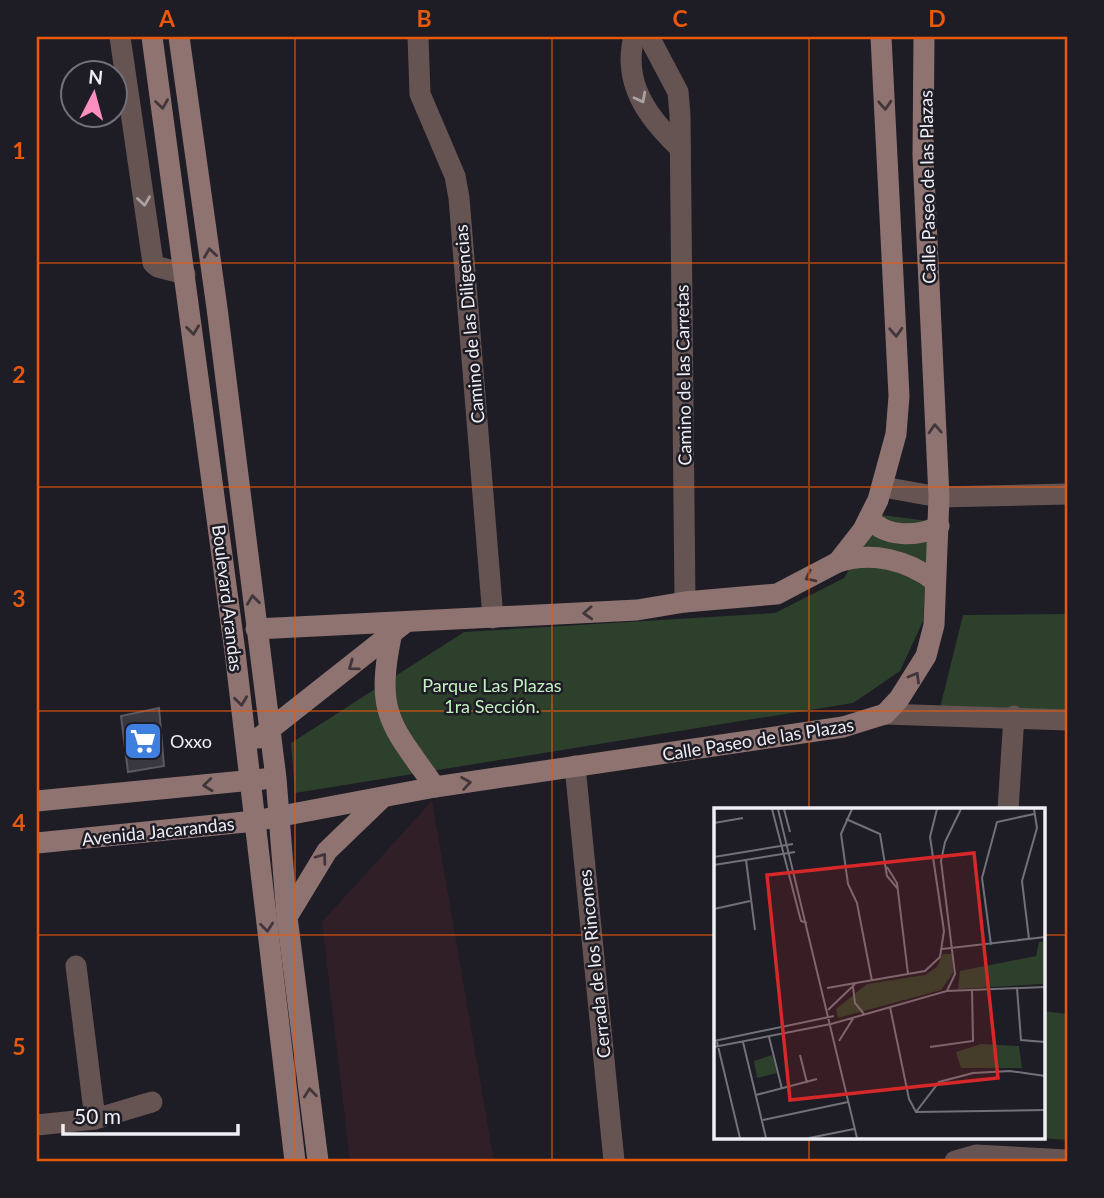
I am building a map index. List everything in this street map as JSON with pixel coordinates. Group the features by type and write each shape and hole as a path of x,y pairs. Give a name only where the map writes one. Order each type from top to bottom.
{"street":[{"path":"121,37 153,263 158,267 186,274"},
{"name":"Boulevard Arandas","path":"152,37 186,274 247,747 295,1161"},
{"name":"Boulevard Arandas","path":"179,37 217,308 276,778 288,917 318,1161"},
{"name":"Camino de las Diligencias","path":"418,37 420,94 455,176 459,198 493,618"},
{"path":"634,37 629,61 637,94 662,131 680,148"},
{"name":"Camino de las Carretas","path":"649,37 678,92 685,602"},
{"name":"Calle Paseo de las Plazas","path":"256,629 399,630 493,618 637,610 685,602 777,594 838,562 870,518 883,486 896,434 900,396 881,37"},
{"name":"Calle Paseo de las Plazas","path":"278,817 435,787 816,733 885,714 909,687 926,656 934,625 939,526 923,155 924,37"},
{"path":"883,486 939,497 1067,495"},
{"path":"870,518 878,527 894,532 918,533 939,526"},
{"path":"838,562 862,557 885,558 917,568 935,581"},
{"path":"247,747 399,630"},
{"path":"399,630 383,686 391,721 435,787"},
{"path":"885,714 1014,716 1067,720"},
{"path":"1008,808 1014,716"},
{"name":"Cerrada de los Rincones","path":"575,766 614,1161"},
{"path":"37,802 276,778"},
{"path":"288,917 327,852 381,798"},
{"name":"Avenida Jacarandas","path":"37,843 278,817"},
{"path":"76,966 95,1119"},
{"path":"37,1125 95,1119 152,1102"},
{"path":"955,1161 976,1155 1067,1160"}],"shaded area":[{"path":"432,801 494,1161 350,1161 322,922"}],"green space":[{"name":"Parque Las Plazas 1ra Sección.","path":"882,515 929,521 923,621 900,671 853,703 295,793 291,743 464,632 775,613 844,578"},
{"path":"1067,614 1067,713 940,708 963,615"},
{"path":"1044,1011 1067,1014 1067,1140 1042,1138"}],"building":[{"name":"Oxxo","path":"159,708 164,766 128,772 121,716"}],"place":[{"name":"Oxxo","path":"143,741"}]}
